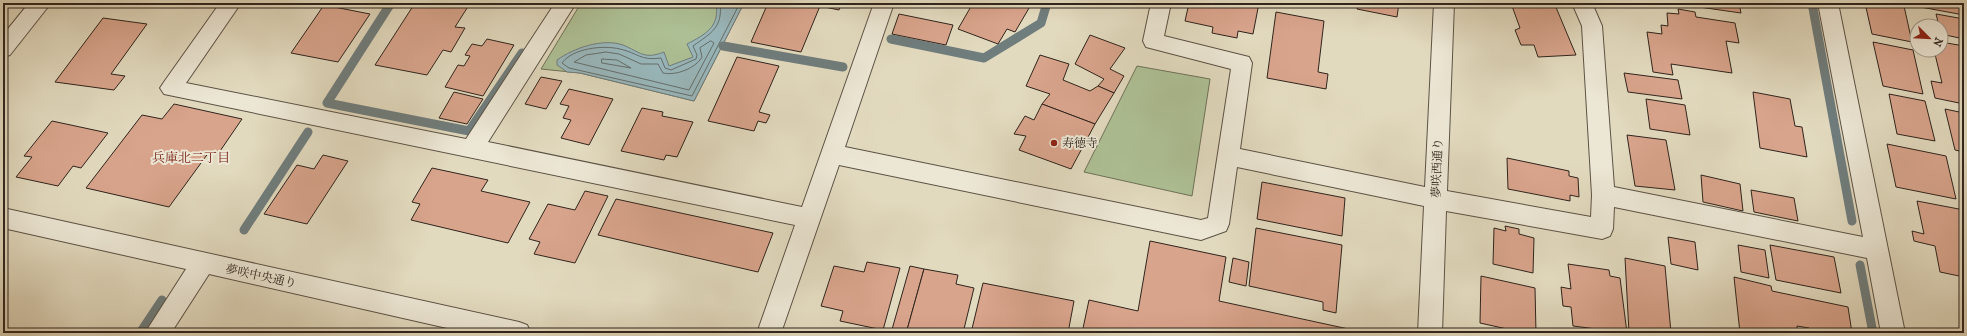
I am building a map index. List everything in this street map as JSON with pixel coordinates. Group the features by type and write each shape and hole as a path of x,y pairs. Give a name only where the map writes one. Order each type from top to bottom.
{"street":[{"path":"3,49 41,3"},
{"path":"232,3 171,88 471,149 478,149 808,218"},
{"path":"471,149 566,3"},
{"path":"769,333 884,3"},
{"path":"831,154 1201,230 1218,224 1242,63 1153,41 1160,3"},
{"name":"夢咲西通り","path":"1430,333 1444,3"},
{"path":"1228,156 1436,199 1602,229 1603,195 1592,26 1582,3"},
{"path":"1828,3 1893,333"},
{"path":"1603,195 1877,250"},
{"name":"夢咲中央通り","path":"3,218 203,264 518,333"},
{"path":"157,333 203,264"}],"green space":[{"path":"581,3 744,3 694,101 580,73 541,69"},
{"path":"1137,66 1210,79 1192,196 1084,172"}],"water":[{"path":"716,3 744,3 694,101 580,73 567,72 557,65 557,60 580,48 588,45 606,43 623,45 647,55 664,52 669,66 693,57 687,44 706,33 714,24 717,11"}],"building":[{"path":"415,3 458,3 469,5 455,27 465,28 451,52 443,50 427,75 375,65"},
{"path":"768,3 842,3 839,10 820,6 801,52 751,42"},
{"path":"973,3 1032,3 1015,32 1007,29 998,44 958,29"},
{"path":"1189,3 1259,3 1253,34 1238,31 1237,38 1212,33 1213,27 1185,21"},
{"path":"1358,3 1399,3 1397,17 1357,9"},
{"path":"1671,3 1739,3 1741,13"},
{"path":"1865,3 1888,3 1904,6 1909,28 1909,41 1872,34"},
{"path":"1914,3 1964,3 1964,15 1915,6"},
{"path":"324,5 370,14 338,62 291,53"},
{"path":"1555,5 1576,55 1538,57 1534,45 1521,45 1515,30 1520,28 1512,6"},
{"path":"1678,9 1695,12 1696,17 1735,23 1739,43 1726,41 1732,73 1671,64 1673,75 1653,72 1647,32 1662,34 1661,25 1668,26 1667,13 1679,14"},
{"path":"1276,12 1324,21 1318,72 1328,74 1326,89 1267,78"},
{"path":"899,14 953,25 946,45 892,34"},
{"path":"1936,14 1964,19 1964,39 1949,36 1949,18 1937,18"},
{"path":"103,18 147,24 111,74 125,76 114,90 55,82"},
{"path":"1090,35 1125,48 1110,69 1124,76 1114,93 1098,86 1104,79 1075,64"},
{"path":"487,39 514,45 483,96 445,87 458,65 464,66 470,56 465,55 472,44 482,46"},
{"path":"1873,42 1909,49 1909,58 1915,58 1923,94 1883,86"},
{"path":"1949,43 1964,46 1964,95 1961,95 1964,104 1935,98 1931,81 1942,83 1936,58 1949,58"},
{"path":"1040,55 1069,64 1063,80 1090,91 1098,86 1114,93 1095,124 1042,104 1050,94 1026,86"},
{"path":"737,57 779,66 759,112 770,115 766,123 758,121 754,131 708,121"},
{"path":"1624,73 1678,80 1682,99 1628,92"},
{"path":"541,77 562,81 546,109 525,104"},
{"path":"569,89 613,99 589,145 561,138 571,120 563,118 569,106 560,104"},
{"path":"454,92 483,99 467,124 439,118"},
{"path":"1753,92 1790,99 1795,126 1802,127 1807,157 1760,148"},
{"path":"1889,94 1925,101 1935,141 1897,134"},
{"path":"1646,99 1685,105 1690,135 1650,129"},
{"path":"174,104 242,119 218,154 209,152 169,207 86,188 142,115 162,119"},
{"name":"寿徳寺","path":"1042,104 1095,124 1071,169 1019,150 1026,136 1014,134 1025,116 1034,120"},
{"path":"642,108 663,112 662,116 693,122 677,157 666,155 664,160 621,151"},
{"path":"1945,109 1964,113 1964,152 1955,150"},
{"path":"52,121 108,133 81,168 73,166 58,186 16,177 32,157 24,156"},
{"path":"1627,135 1666,140 1675,190 1635,186"},
{"path":"1887,144 1946,156 1956,199 1896,187"},
{"path":"323,155 348,161 307,224 264,214 297,165 314,169"},
{"path":"1507,158 1569,171 1569,176 1578,178 1579,197 1570,195 1570,201 1508,189"},
{"path":"432,168 488,180 481,191 530,202 508,243 411,220 420,204 412,202"},
{"path":"1701,175 1740,184 1743,211 1703,202"},
{"path":"1262,182 1345,198 1342,236 1257,219"},
{"path":"1751,190 1794,198 1798,221 1754,212"},
{"path":"585,191 608,196 575,263 534,254 540,242 529,239 548,204 575,210"},
{"path":"616,199 773,233 758,272 598,235"},
{"path":"1917,201 1964,210 1964,277 1940,272 1935,246 1914,241 1912,231 1924,234"},
{"path":"1505,226 1519,229 1519,234 1534,238 1533,273 1493,264 1494,228 1506,231"},
{"path":"1256,228 1342,245 1336,313 1323,310 1323,302 1249,286"},
{"path":"1668,237 1695,242 1698,270 1671,264"},
{"path":"1150,241 1226,257 1219,301 1367,333 1082,333 1089,300 1138,311"},
{"path":"1738,245 1765,250 1769,278 1741,272"},
{"path":"1770,245 1834,257 1841,293 1776,280"},
{"path":"1233,258 1249,262 1246,286 1229,282"},
{"path":"1625,258 1665,266 1671,333 1629,333"},
{"path":"867,262 900,268 883,330 840,321 843,311 821,306 834,266 864,272"},
{"path":"1568,264 1609,270 1610,276 1620,278 1627,333 1573,326 1571,307 1563,306 1561,287 1571,289"},
{"path":"910,266 924,269 907,330 922,333 891,333"},
{"path":"924,269 958,275 956,284 974,288 963,333 922,333 907,330"},
{"path":"1481,276 1535,288 1536,333 1525,333 1480,323"},
{"path":"1734,277 1771,286 1772,291 1848,307 1852,333 1810,333 1809,328 1797,326 1798,333 1740,333"},
{"path":"983,283 1074,301 1068,333 971,333"}],"waterway":[{"path":"391,3 327,103 469,131 522,53"},
{"path":"891,39 984,58 1041,23 1047,3"},
{"path":"1812,3 1852,221"},
{"path":"723,46 843,67"},
{"path":"244,230 308,132"},
{"path":"1860,265 1873,333"},
{"path":"140,333 162,300"}],"place":[{"name":"寿徳寺","path":"1054,143"}],"district":[{"name":"兵庫北二丁目","path":"191,157"}]}
